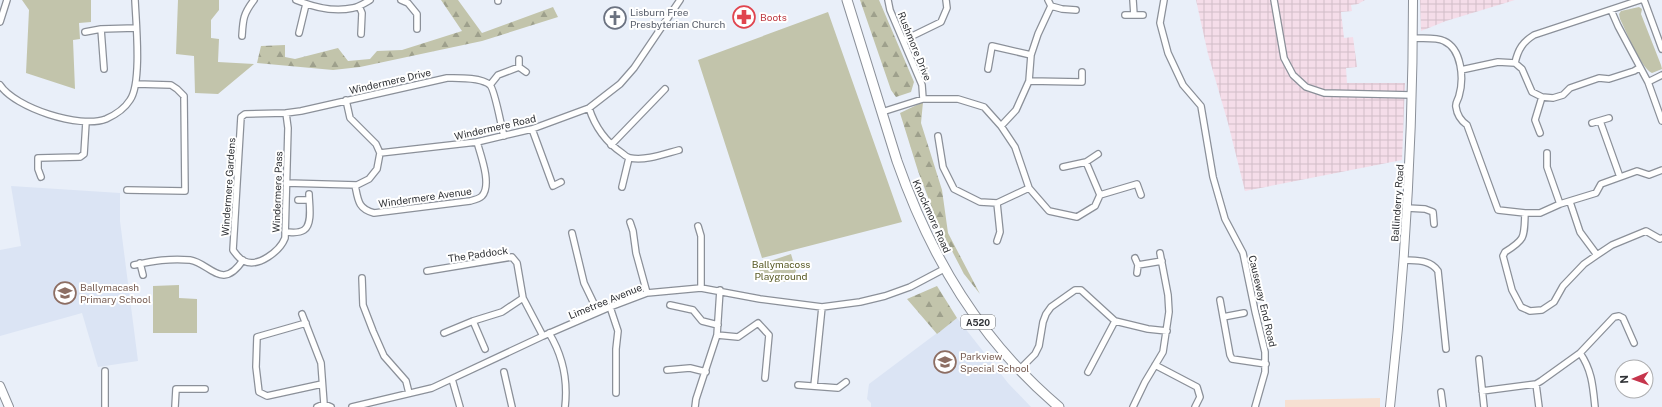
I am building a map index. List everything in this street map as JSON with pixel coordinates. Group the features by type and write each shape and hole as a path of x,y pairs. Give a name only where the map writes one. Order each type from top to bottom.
{"main road":[{"name":"Knockmore Road","path":"847,0 906,185 929,239 944,269 980,324 1002,352 1058,407"},
{"name":"Ballinderry Road","path":"1390,407 1407,208 1412,95 1413,0"},
{"path":"0,386 9,407"}],"street":[{"path":"0,22 7,0"},
{"path":"0,85 4,91 18,102 64,118 86,122 106,119 120,111 131,99 136,84 135,0"},
{"path":"242,36 243,17 246,10 254,0"},
{"path":"296,0 325,8 352,8 370,0"},
{"path":"401,0 408,3 418,14 417,28"},
{"name":"Windermere Road","path":"380,153 477,142 532,129 589,108 620,84 634,68 680,0"},
{"name":"Rushmore Drive","path":"888,0 890,10 922,85 923,99"},
{"path":"904,40 941,22 947,8 946,0"},
{"path":"1048,0 1052,6 1062,9 1076,10"},
{"path":"1133,0 1134,15"},
{"name":"Causeway End Road","path":"1164,0 1160,23 1168,53 1183,85 1201,106 1213,177 1225,219 1243,253 1254,311 1265,352 1266,364 1262,386 1254,407"},
{"path":"1274,0 1284,58 1293,75 1306,87 1324,93 1412,95"},
{"path":"1515,63 1518,52 1524,41 1534,35 1640,0"},
{"path":"1644,0 1662,49"},
{"path":"299,33 306,4"},
{"path":"359,6 362,13 361,34"},
{"path":"1001,126 1016,110 1029,81 1031,55 1038,34 1052,6"},
{"path":"1611,10 1639,68 1648,82 1662,121"},
{"path":"1125,15 1143,15"},
{"path":"86,32 101,29 136,28"},
{"path":"101,29 104,69"},
{"path":"1413,38 1443,40 1454,48 1459,59 1461,70 1459,95 1456,107 1460,119 1466,125 1498,210 1540,213 1560,204 1596,193 1601,184 1638,171 1649,175 1662,170"},
{"path":"988,69 992,46 1031,55"},
{"path":"519,59 519,67"},
{"path":"1461,70 1498,62 1515,63 1522,69 1532,92 1542,97 1553,98 1563,94 1570,88 1599,78 1609,79 1639,68"},
{"path":"519,67 526,72"},
{"path":"504,136 494,92 490,85 498,75 519,67"},
{"path":"1029,81 1082,82 1082,72"},
{"path":"1648,82 1662,75"},
{"name":"Windermere Drive","path":"241,117 245,114 286,113 447,78 472,78 490,85"},
{"path":"127,190 185,191 184,96 171,85 136,84"},
{"path":"611,145 665,89"},
{"path":"1540,133 1536,120 1542,97"},
{"path":"882,112 923,99 958,99 984,107 1001,126 1015,147 1029,188 1048,211 1077,217 1095,206 1100,195 1086,162"},
{"path":"286,183 355,185 369,179 377,169 380,153 376,144 350,118 346,100"},
{"path":"589,108 600,132 611,145 629,158 648,158 679,150"},
{"name":"Windermere Pass","path":"240,258 251,263 260,261 282,245 285,232 288,128 286,113"},
{"name":"Windermere Gardens","path":"240,258 233,250 241,117"},
{"path":"1592,123 1609,118"},
{"path":"1600,121 1620,178"},
{"path":"41,177 38,169 38,158 80,157 84,154 86,122"},
{"path":"532,129 553,186 561,182"},
{"path":"938,136 943,167 954,189 980,202 997,203 1029,188"},
{"name":"Windermere Avenue","path":"355,185 360,205 366,211 374,213 470,202 480,198 485,192 486,187 486,180 477,142"},
{"path":"1547,153 1547,167 1560,204"},
{"path":"1064,167 1086,162 1098,154"},
{"path":"622,186 629,158"},
{"path":"1100,195 1137,184 1141,195"},
{"path":"285,232 297,232 304,230 308,225 308,194"},
{"path":"298,200 309,200"},
{"path":"1570,202 1580,232 1596,254"},
{"path":"997,203 1000,232 997,241"},
{"path":"1407,208 1429,209 1433,212 1434,224"},
{"path":"1525,213 1524,235 1517,244 1505,252 1504,256 1512,290 1521,307 1530,311 1542,310 1554,302 1563,286 1584,264 1596,254 1612,245 1646,231 1653,233 1660,239 1662,238"},
{"path":"630,222 633,230 636,253 647,293"},
{"path":"698,226 701,236 701,288"},
{"path":"572,232 584,283 598,312"},
{"path":"1133,407 1163,352 1167,331 1169,312 1168,295 1160,253"},
{"name":"The Paddock","path":"427,271 512,257 518,262 523,298 543,336"},
{"path":"143,275 137,264 167,258 193,260 216,274 226,274 234,270 240,258"},
{"path":"1135,258 1138,265 1137,273"},
{"path":"1403,260 1427,262 1434,265 1438,271 1446,350"},
{"path":"1138,265 1162,261"},
{"name":"Limetree Avenue","path":"352,407 432,388 549,333 647,293 701,288 720,290 760,299 822,307 860,302 886,296 910,287 944,269"},
{"path":"362,278 363,305 373,331 384,356 406,381 410,393"},
{"path":"695,407 696,399 717,335 720,290"},
{"path":"1019,370 1035,354 1039,346 1043,322 1046,314 1051,307 1074,290 1081,290 1116,321 1148,329 1167,331"},
{"path":"444,333 502,312 523,298"},
{"path":"1220,300 1232,359 1266,364"},
{"path":"670,305 692,310 702,321 718,325"},
{"path":"610,307 618,331 616,348 616,393"},
{"path":"814,386 822,307"},
{"path":"1223,317 1244,313"},
{"path":"302,314 321,363 324,404"},
{"path":"1482,391 1536,384 1580,353 1614,317 1619,316 1623,318 1634,343"},
{"path":"474,321 485,349"},
{"path":"1088,372 1116,321"},
{"path":"306,323 257,337 256,367 259,392 267,396 322,384"},
{"path":"717,335 738,337 758,323 769,335 765,378"},
{"path":"549,333 557,346 563,364 566,393 565,407"},
{"path":"1580,353 1586,362 1592,377 1595,407"},
{"path":"1479,359 1484,407"},
{"path":"1155,365 1197,387 1200,397 1195,407"},
{"path":"668,370 690,368 706,372"},
{"path":"105,371 105,407"},
{"path":"504,372 512,407"},
{"path":"452,379 460,407"},
{"path":"798,385 838,388 846,382"},
{"path":"1536,384 1539,407"},
{"path":"175,407 176,389 205,389"},
{"path":"1441,392 1443,407"},
{"path":"317,407 324,404 331,407"}],"shaded area":[{"path":"1196,0 1365,0 1358,4 1351,5 1352,11 1341,12 1344,38 1353,37 1357,67 1346,68 1347,83 1405,83 1402,160 1245,191 1228,123 1208,54"},
{"path":"1420,0 1515,0 1446,21 1421,31"},
{"name":"Ballymacash Primary School","path":"11,186 120,193 120,221 138,361 98,367 82,313 0,336 0,250 21,246"},
{"name":"Parkview Special School","path":"957,318 1008,383 1031,407 871,407 871,403 867,399 869,384"},
{"path":"1380,398 1380,407 1285,407 1285,400"}],"green space":[{"path":"22,0 91,0 91,22 79,23 80,39 73,40 75,89 26,73 29,10"},
{"path":"178,0 219,0 219,10 211,20 211,38 219,39 218,62 254,64 218,94 195,93 194,56 176,54"},
{"path":"441,0 458,0 482,33 553,7 558,17 482,41 360,67 333,70 257,63 261,46 285,45 285,57 295,59 338,48 348,61 370,59 377,51 402,50 462,31"},
{"path":"860,0 879,0 914,82 911,92 896,97 891,90"},
{"path":"1639,7 1642,9 1641,14 1662,69 1652,73 1643,64 1639,57 1620,19 1619,14 1621,11"},
{"path":"828,12 902,222 762,258 698,60"},
{"path":"923,102 921,123 942,190 948,233 980,294 964,274 939,226 918,171 900,113"},
{"name":"Ballymacoss Playground","path":"791,254 796,271 788,282 762,280 758,265"},
{"path":"179,285 179,298 197,299 197,333 153,333 153,286"},
{"path":"937,286 957,318 937,334 907,299"}],"place":[{"name":"Boots","path":"744,17"},
{"name":"Lisburn Free Presbyterian Church","path":"615,18"},
{"name":"Ballymacash Primary School","path":"65,293"},
{"name":"Parkview Special School","path":"945,362"}]}
